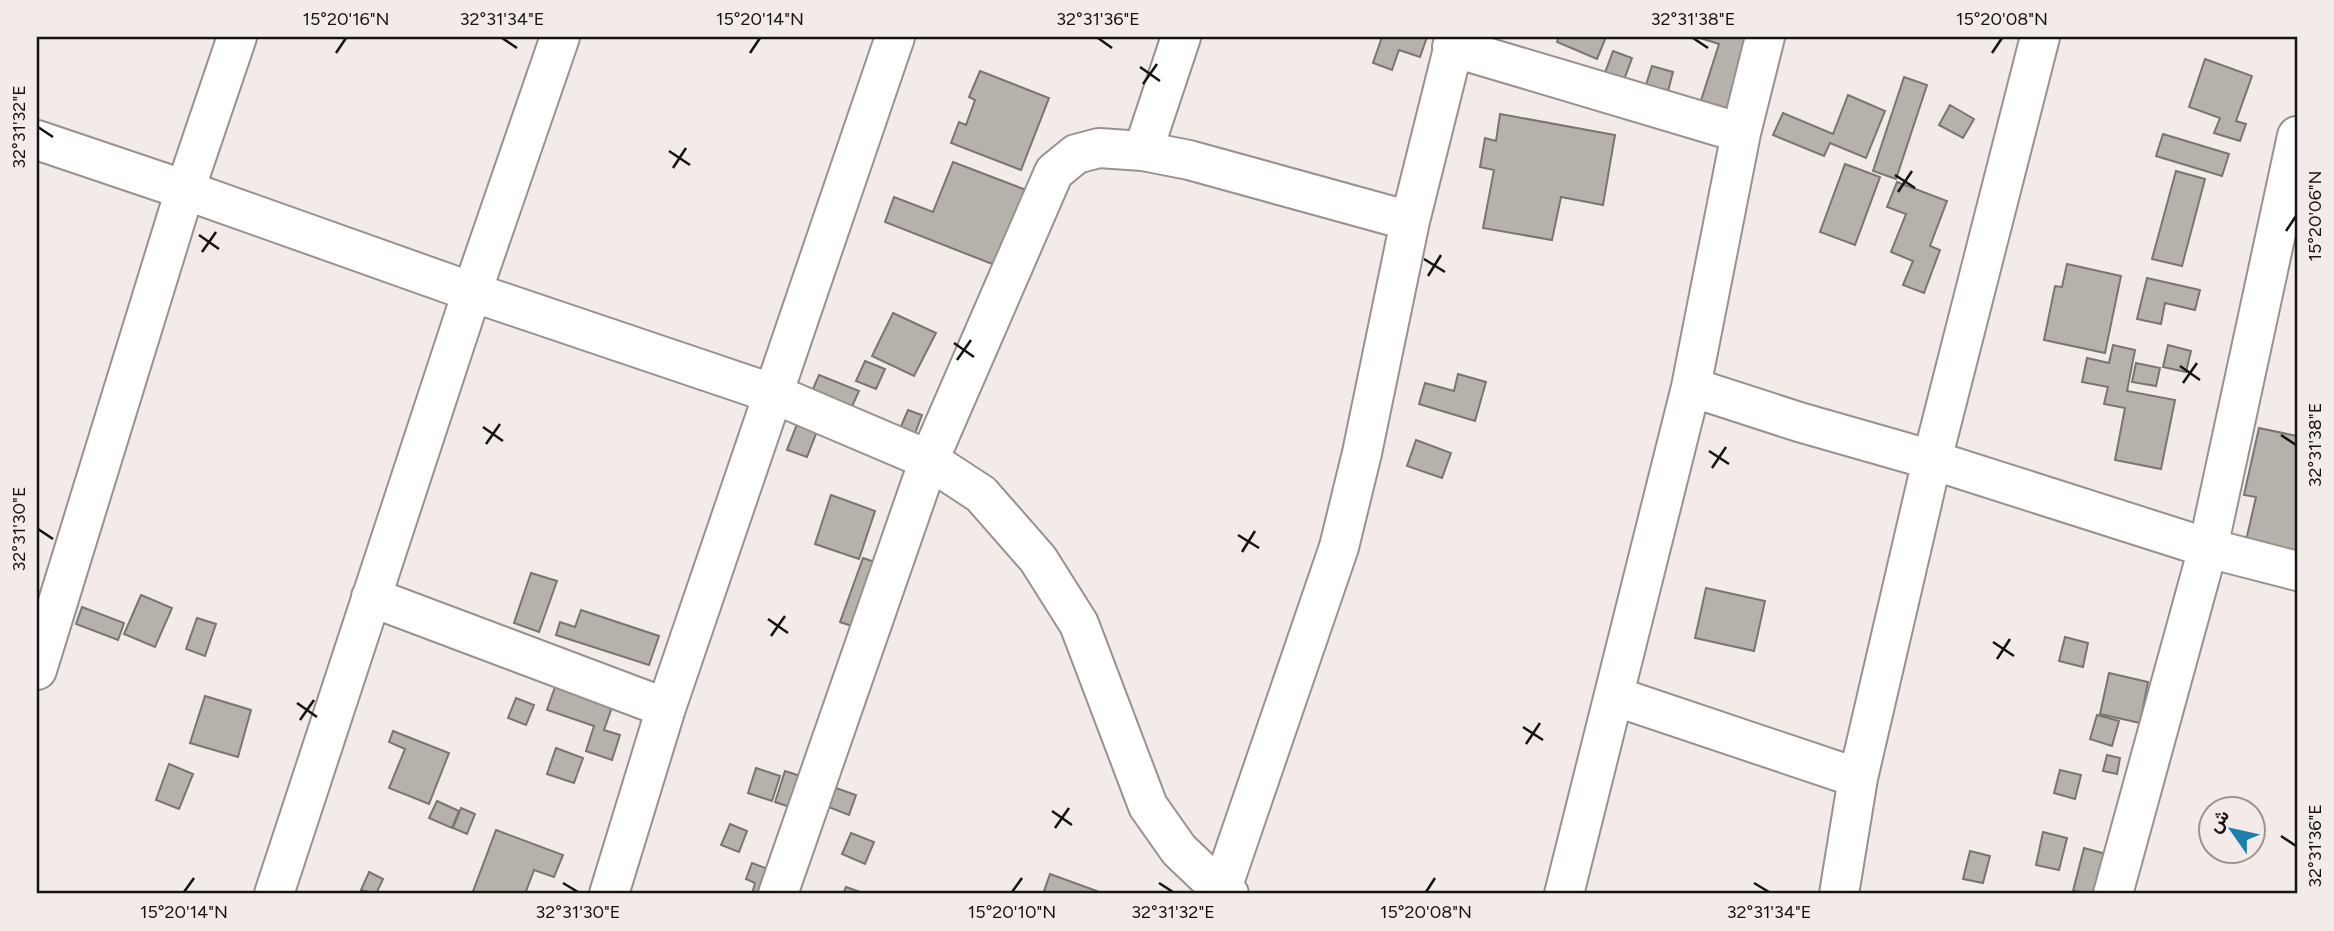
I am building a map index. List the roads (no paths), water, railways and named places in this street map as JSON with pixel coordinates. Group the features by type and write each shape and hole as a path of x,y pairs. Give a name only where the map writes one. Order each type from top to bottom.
{"street":[{"path":"37,670 185,190 237,37"},
{"path":"274,894 472,292 561,37"},
{"path":"609,894 666,708 895,37"},
{"path":"1143,151 1181,37"},
{"path":"1564,894 1691,387 1741,133 1765,37"},
{"path":"1839,894 1858,778 1932,460 2040,37"},
{"path":"37,140 774,394 929,460 981,494 1038,559 1079,624 1148,806 1179,850 1224,893 1339,547 1362,453 1410,220 1454,42 1741,133"},
{"path":"2113,894 2208,548 2297,136"},
{"path":"778,894 929,460 1054,172 1076,154 1099,148 1143,151 1189,160 1410,220"},
{"path":"1691,387 2208,548 2297,571"},
{"path":"371,597 666,708"},
{"path":"1614,696 1858,778"}]}
